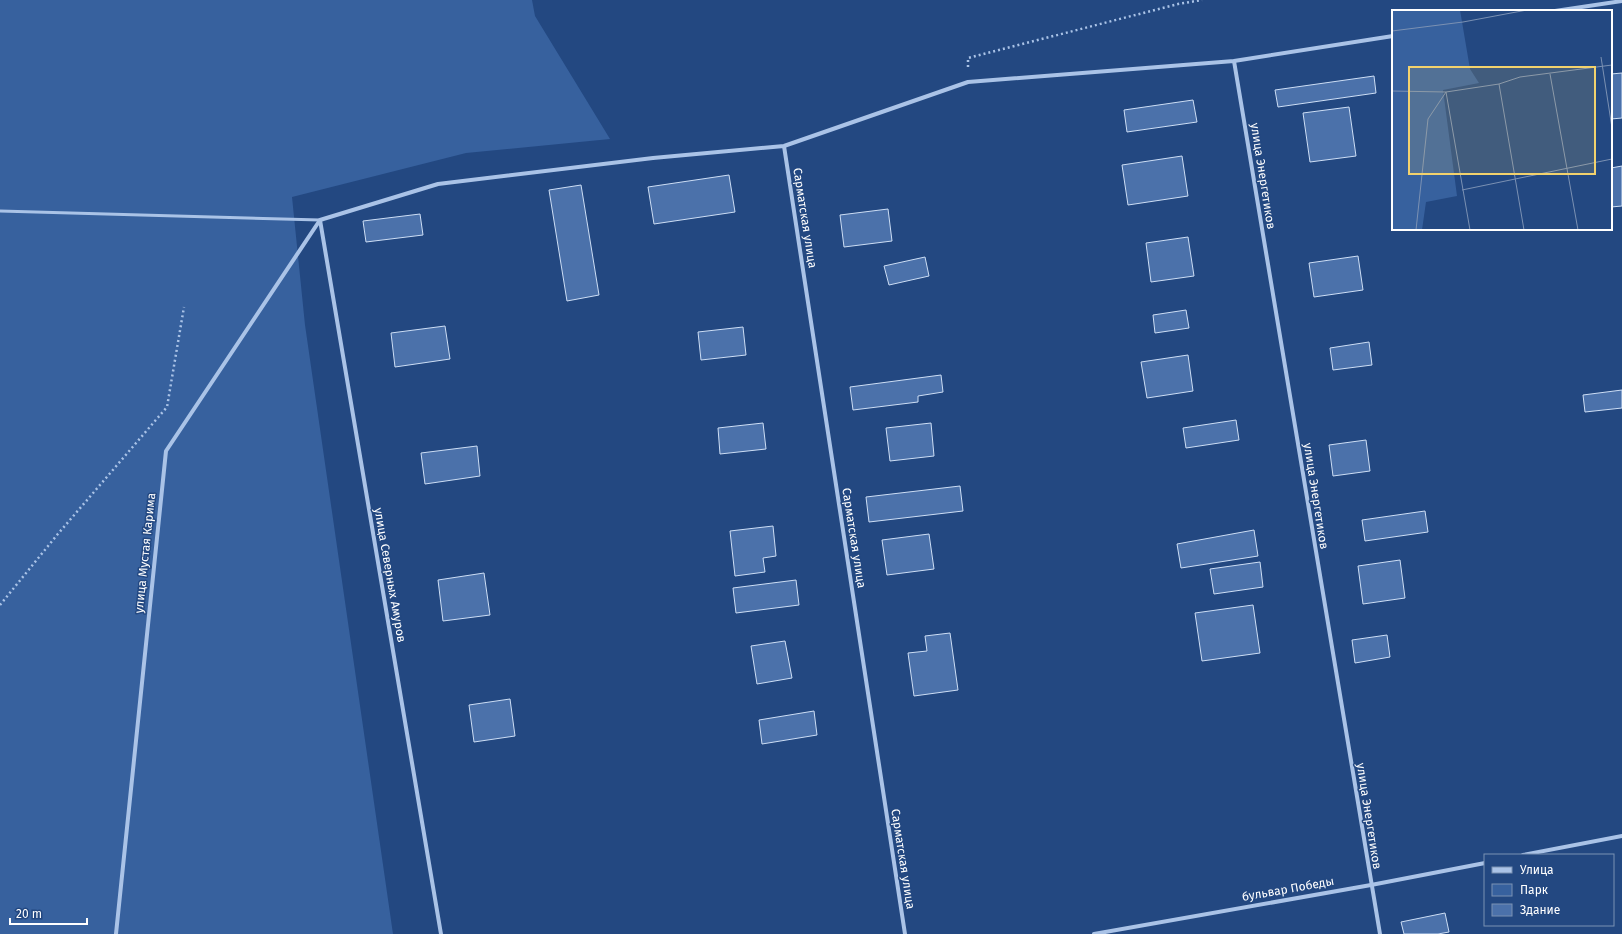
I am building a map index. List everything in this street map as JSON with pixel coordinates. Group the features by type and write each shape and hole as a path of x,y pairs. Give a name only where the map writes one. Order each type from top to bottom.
{"street":[{"path":"1561,10 1622,0"},
{"path":"320,220 438,184 653,158 784,146 968,82 1234,61 1392,36"},
{"name":"улица Энергетиков","path":"1234,61 1380,934"},
{"name":"Сарматская улица","path":"784,146 905,934"},
{"name":"улица Мустая Карима","path":"116,934 166,451 320,220"},
{"name":"улица Северных Амуров","path":"320,220 441,934"},
{"path":"1528,854 1622,836"},
{"name":"бульвар Победы","path":"1094,934 1371,885 1484,862"}],"lane":[{"path":"0,210 320,220"}],"path":[{"path":"968,82 968,58 1178,4 1202,0"},
{"path":"0,605 57,534 167,407 184,307"}],"green space":[{"path":"0,0 532,0 535,16 610,139 466,153 292,197 305,325 393,934 0,934"}],"building":[{"path":"1622,73 1622,118 1612,119 1612,74"},
{"path":"1374,76 1376,93 1278,107 1275,90"},
{"path":"1193,100 1197,122 1127,132 1124,110"},
{"path":"1349,107 1356,156 1310,162 1303,113"},
{"path":"1182,156 1188,196 1128,205 1122,165"},
{"path":"1622,166 1622,206 1612,207 1612,168"},
{"path":"729,175 735,212 654,224 648,187"},
{"path":"581,185 599,295 567,301 549,190"},
{"path":"888,209 892,241 844,247 840,215"},
{"path":"420,214 423,235 366,242 363,221"},
{"path":"1188,237 1194,276 1151,282 1146,243"},
{"path":"1358,256 1363,290 1314,297 1309,263"},
{"path":"925,257 929,276 889,285 884,266"},
{"path":"1186,310 1189,328 1155,333 1153,315"},
{"path":"445,326 450,359 395,367 391,333"},
{"path":"743,327 746,355 701,360 698,332"},
{"path":"1369,342 1372,365 1333,370 1330,348"},
{"path":"1188,355 1193,391 1147,398 1141,362"},
{"path":"941,375 943,392 918,396 918,402 853,410 850,387"},
{"path":"1622,390 1622,408 1585,412 1583,395"},
{"path":"1236,420 1239,440 1186,448 1183,428"},
{"path":"763,423 766,449 720,454 718,428"},
{"path":"931,423 934,456 890,461 886,428"},
{"path":"1366,440 1370,471 1333,476 1329,445"},
{"path":"477,446 480,476 425,484 421,453"},
{"path":"960,486 963,511 869,522 866,497"},
{"path":"1425,511 1428,532 1365,541 1362,520"},
{"path":"773,526 776,556 763,558 765,572 735,576 730,531"},
{"path":"1254,530 1258,556 1181,568 1177,544"},
{"path":"929,534 934,569 887,575 882,540"},
{"path":"1400,560 1405,598 1363,604 1358,566"},
{"path":"1260,562 1263,587 1214,594 1210,569"},
{"path":"484,573 490,615 443,621 438,580"},
{"path":"796,580 799,605 736,613 733,588"},
{"path":"1253,605 1260,653 1202,661 1195,613"},
{"path":"950,633 958,690 914,696 908,653 927,651 925,636"},
{"path":"1387,635 1390,657 1355,663 1352,640"},
{"path":"785,641 792,678 757,684 751,646"},
{"path":"510,699 515,736 474,742 469,705"},
{"path":"814,711 817,735 762,744 759,720"},
{"path":"1445,913 1449,932 1438,934 1404,934 1401,922"}]}
